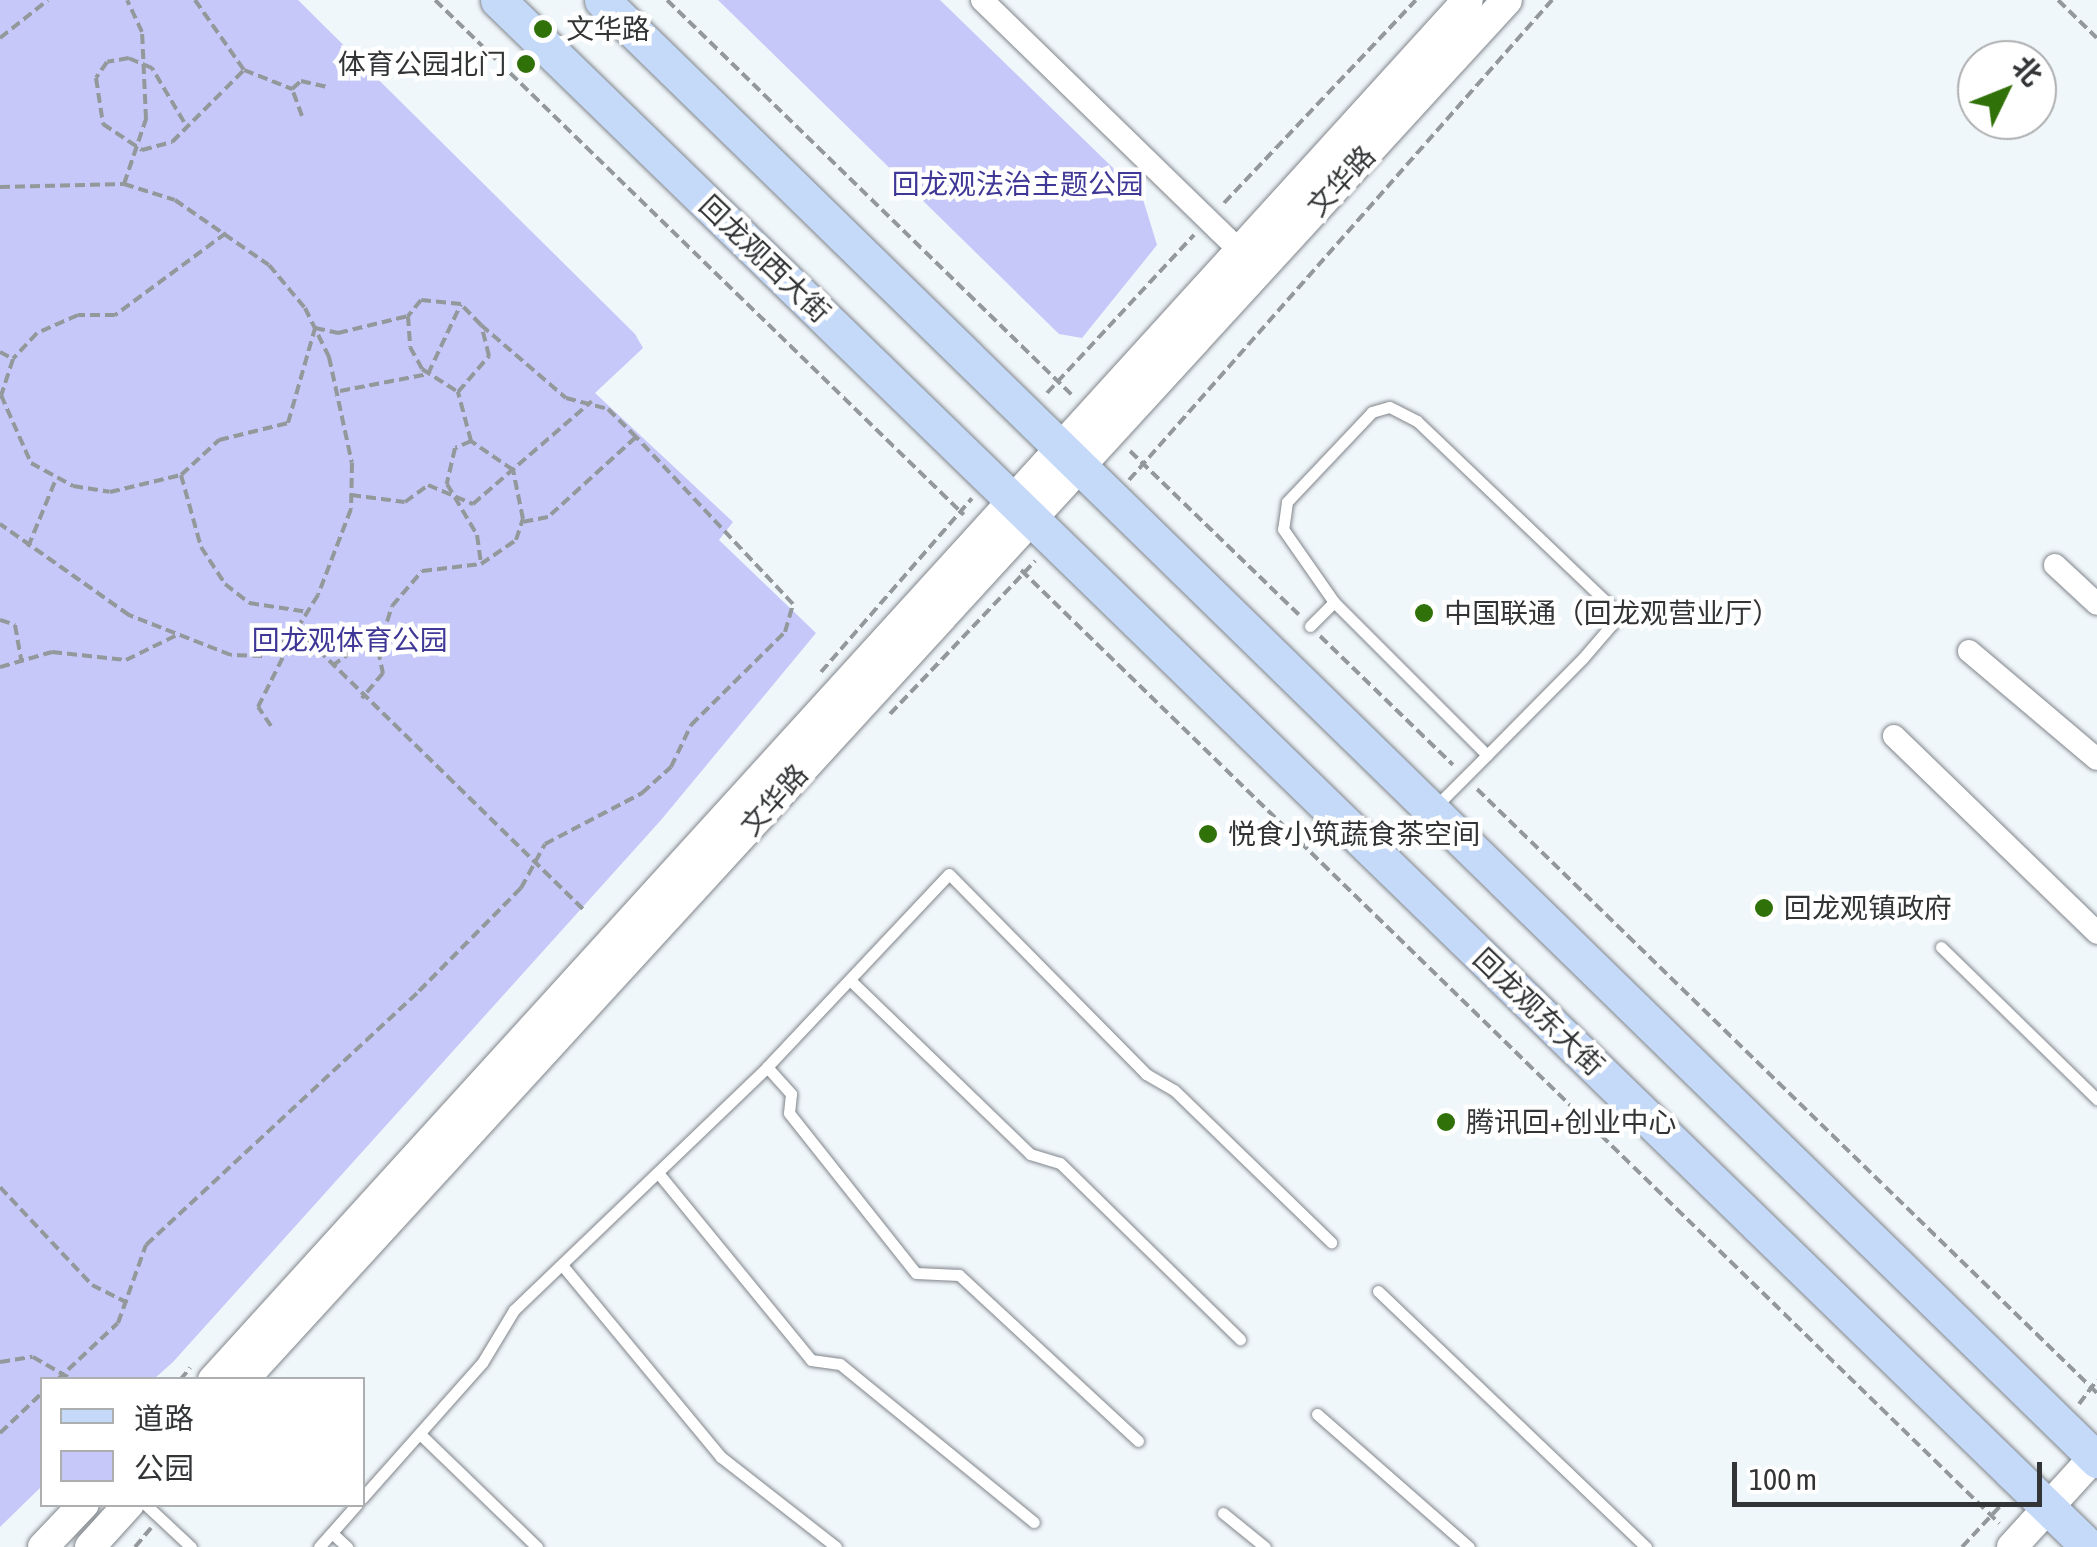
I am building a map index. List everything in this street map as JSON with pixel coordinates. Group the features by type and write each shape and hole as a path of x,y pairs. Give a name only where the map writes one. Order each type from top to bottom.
{"main road":[{"name":"回龙观西大街","path":"498,0 1022,510"},
{"path":"602,0 2096,1457"},
{"name":"回龙观东大街","path":"1022,510 2089,1547"}],"street":[{"path":"982,0 1240,251"},
{"name":"文华路","path":"1070,457 1240,251 1468,0"},
{"name":"文华路","path":"246,1377 1070,457 1507,0"},
{"name":"文华路","path":"216,1377 1022,510"},
{"path":"2055,565 2097,604"},
{"path":"1969,650 2097,760"},
{"path":"1894,736 2097,933"},
{"path":"2015,1544 2096,1457"},
{"path":"43,1547 81,1507"},
{"path":"60,1547 96,1507"},
{"path":"90,1547 126,1507"}],"lane":[{"path":"1432,810 1487,755 1620,615 1417,421 1390,407 1372,412 1287,502 1283,529 1295,558 1334,602 1487,755"},
{"path":"1310,626 1334,602"},
{"path":"365,1495 420,1434 514,1310 767,1068 949,874 1146,1074 1174,1090 1331,1242"},
{"path":"1941,948 2097,1099"},
{"path":"850,980 1030,1154 1060,1163 1240,1340"},
{"path":"767,1068 791,1094 789,1113 916,1273 958,1275 1138,1441"},
{"path":"659,1174 811,1360 840,1364 1034,1522"},
{"path":"562,1265 720,1458 836,1547"},
{"path":"1378,1291 1646,1547"},
{"path":"1317,1414 1469,1547"},
{"path":"420,1434 537,1547"},
{"path":"148,1507 190,1547"},
{"path":"320,1547 354,1507"},
{"path":"1223,1513 1265,1547"},
{"path":"332,1533 348,1547"}],"path":[{"path":"1,33 48,0"},
{"path":"127,0 136,6"},
{"path":"124,184 146,119 136,6 140,0"},
{"path":"195,0 244,70 292,89 302,116"},
{"path":"435,0 939,490"},
{"path":"667,0 1052,374"},
{"path":"1066,370 1416,0"},
{"path":"1156,454 1280,318 1327,246 1552,0"},
{"path":"2058,0 2097,38"},
{"path":"184,122 171,92 139,62 107,62 92,101 103,124 135,148 172,142 184,122 244,70"},
{"path":"292,89 301,81 328,87"},
{"path":"0,187 124,184 175,200 269,265 315,328 340,391 351,494 340,547 258,708 272,726"},
{"path":"226,234 115,315 78,314 37,333 13,359 2,395 14,439 56,479 110,492 181,475 219,440 288,423 315,328"},
{"path":"60,1377 128,1303 146,1245 419,991 521,888 544,844 642,793 671,767 691,725 785,632 793,604 636,437 592,402 566,398 481,326 461,304 439,295 408,316 338,334 315,328"},
{"path":"428,374 461,304"},
{"path":"362,698 384,672 378,650 392,606 422,572 481,564 516,540 522,522 513,470 471,440 458,392 428,374 410,347 408,316"},
{"path":"458,392 489,356 481,326"},
{"path":"0,352 13,359"},
{"path":"340,391 428,374"},
{"path":"351,494 406,502 428,485 473,504 592,402"},
{"path":"522,522 548,517 636,437"},
{"path":"471,440 447,463 451,494 476,535 481,564"},
{"path":"181,475 200,547 225,584 249,603 308,612"},
{"path":"1154,475 2097,1394"},
{"path":"28,547 56,479"},
{"path":"0,524 129,614 232,656 262,656 297,629"},
{"path":"1044,593 1992,1516 2015,1544"},
{"path":"0,620 15,625 21,659"},
{"path":"297,629 362,698 585,911"},
{"path":"0,667 52,652 126,660 179,634"},
{"path":"332,666 356,649 378,650"},
{"path":"0,1187 92,1285 128,1303"},
{"path":"0,1362 33,1358 70,1377"},
{"path":"2062,1426 2097,1380"},
{"path":"0,1433 40,1395"},
{"path":"1962,1547 2021,1481"}],"green space":[{"name":"回龙观体育公园","path":"0,0 298,0 635,334 643,348 595,393 733,522 719,540 816,633 661,820 173,1362 156,1377 40,1377 40,1488 0,1527"},
{"name":"回龙观法治主题公园","path":"718,0 940,0 1142,196 1157,245 1082,338 1059,334"}],"place":[{"name":"文华路","path":"543,29"},
{"name":"体育公园北门","path":"526,64"},
{"name":"中国联通（回龙观营业厅）","path":"1424,613"},
{"name":"悦食小筑蔬食茶空间","path":"1208,834"},
{"name":"回龙观镇政府","path":"1764,908"},
{"name":"腾讯回+创业中心","path":"1446,1122"}]}
